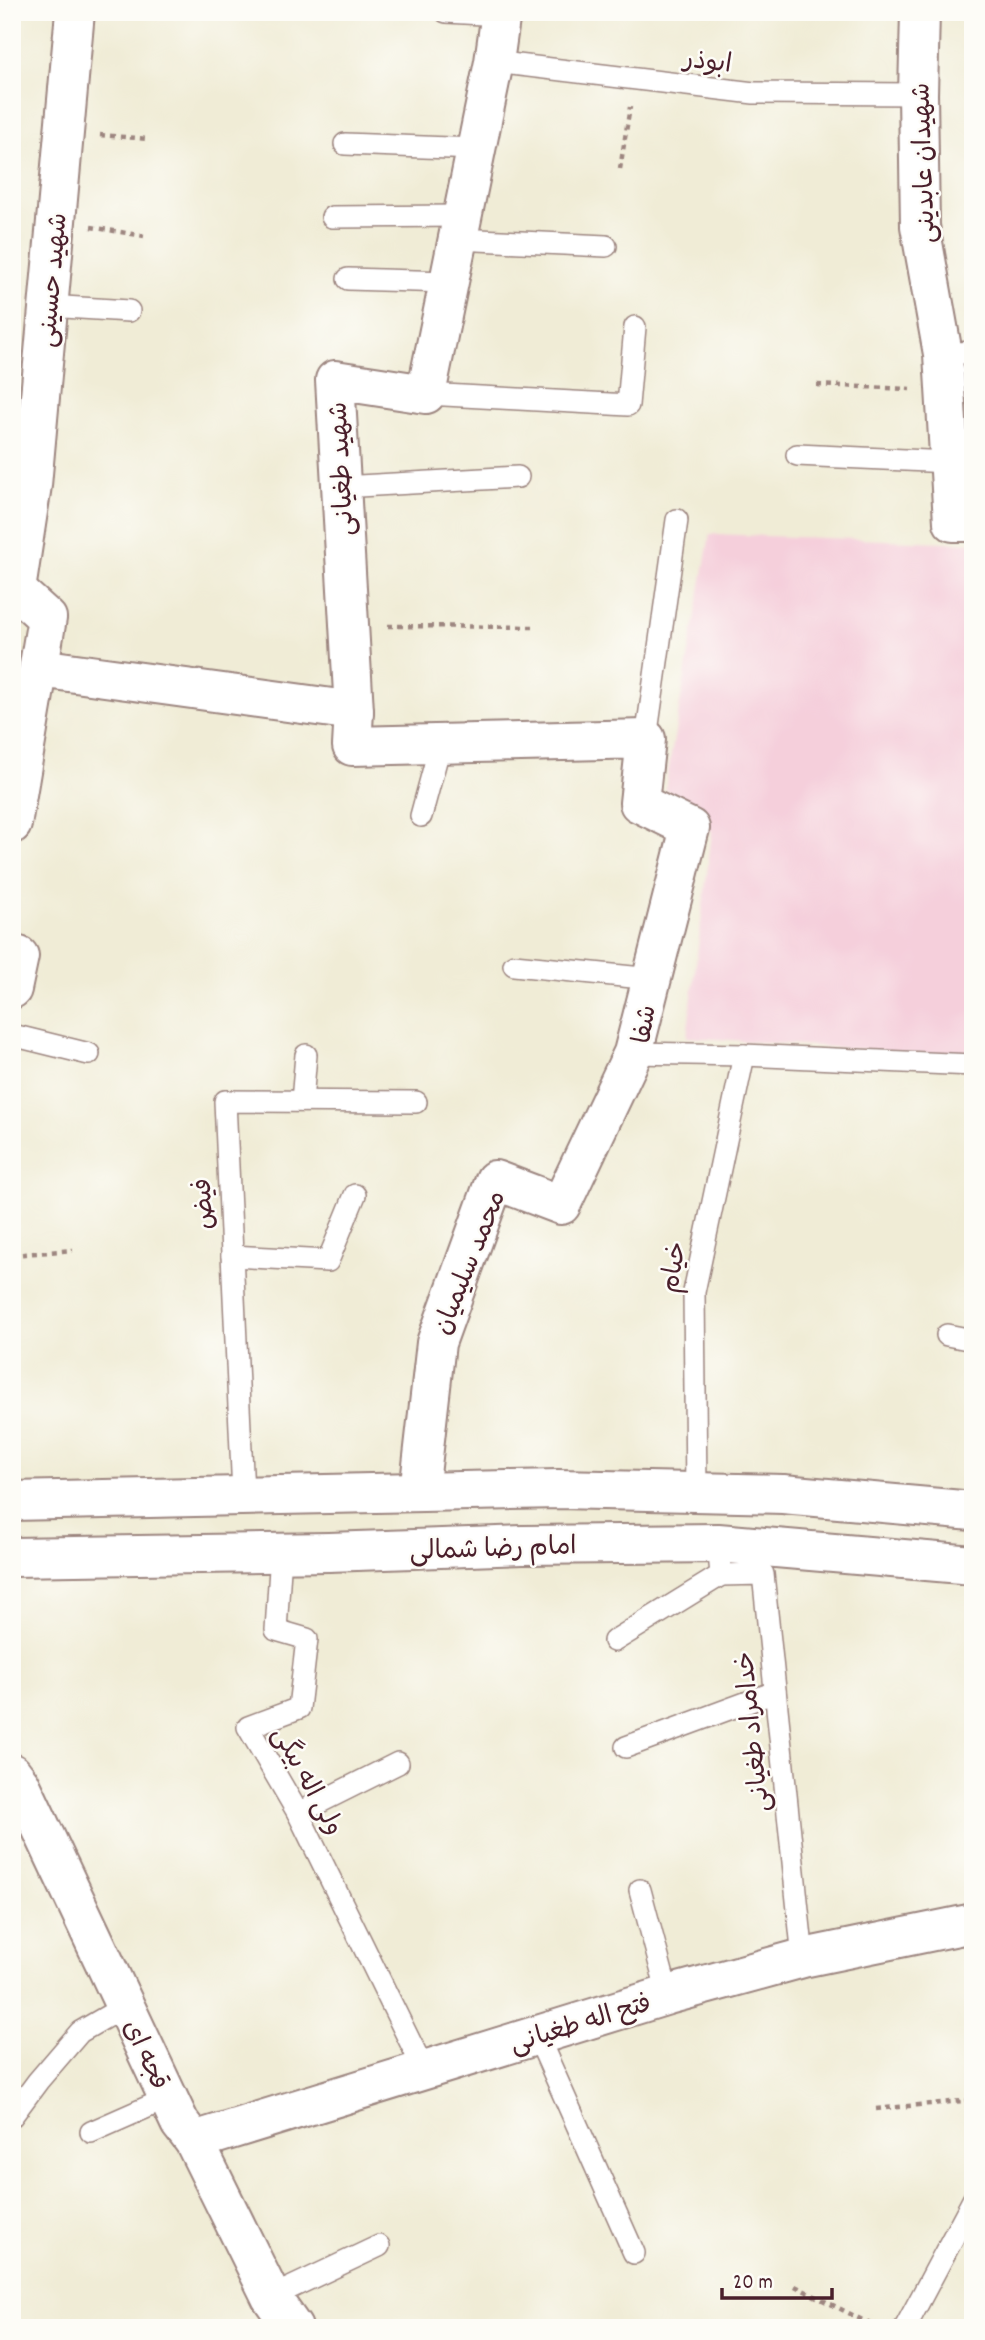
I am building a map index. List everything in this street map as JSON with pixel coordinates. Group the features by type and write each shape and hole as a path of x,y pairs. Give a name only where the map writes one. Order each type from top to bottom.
{"street":[{"name":"شهید حسینی","path":"12,824 47,618 14,590 22,483 48,306 75,12"},
{"name":"شهیدان عابدینی","path":"920,12 920,226 958,353 946,391 949,462 963,522"},
{"path":"426,394 494,62 501,13"},
{"name":"شهید طغیانی","path":"426,394 335,380 354,711 352,746 646,739"},
{"path":"39,668 354,711"},
{"name":"شفا","path":"633,1053 690,828 639,803 646,739"},
{"path":"12,956 19,956 12,989"},
{"name":"محمد سلیمیان","path":"419,1492 436,1343 495,1180 561,1205 633,1053"},
{"name":"امام رضا شمالی","path":"12,1501 558,1489 783,1494 973,1511"},
{"name":"امام رضا شمالی","path":"12,1558 523,1545 719,1559 973,1565"},
{"name":"قجه ای","path":"12,1773 21,1785 180,2123 194,2141 271,2297 293,2328"},
{"name":"فتح اله طغیانی","path":"194,2141 668,1995 803,1958 973,1923"}],"lane":[{"path":"446,12 501,13"},
{"name":"ابوذر","path":"494,62 754,93 918,94"},
{"path":"345,144 476,149"},
{"path":"332,218 460,228 606,246"},
{"path":"348,279 449,282"},
{"path":"48,306 129,312"},
{"path":"426,394 628,405 635,327"},
{"path":"797,456 949,462"},
{"path":"341,487 517,477"},
{"path":"646,739 677,520"},
{"path":"421,816 441,742"},
{"path":"514,965 652,979"},
{"path":"12,1035 89,1054"},
{"name":"شفا","path":"633,1053 973,1065"},
{"path":"302,1101 306,1055"},
{"name":"خیام","path":"696,1493 694,1292 744,1055"},
{"name":"فیض","path":"243,1494 225,1101 416,1101"},
{"path":"232,1256 328,1261 355,1195"},
{"path":"947,1335 973,1340"},
{"name":"ولی اله بیگی","path":"281,1553 276,1630 307,1639 299,1708 248,1727 299,1812 424,2070"},
{"path":"614,1642 719,1559"},
{"name":"خدامراد طغیانی","path":"719,1559 763,1574 803,1958"},
{"path":"626,1747 775,1692"},
{"path":"299,1812 398,1763"},
{"path":"640,1890 668,1995"},
{"path":"12,2116 80,2032 125,2006"},
{"path":"537,2035 634,2253"},
{"path":"91,2132 168,2098"},
{"path":"905,2328 973,2200"},
{"path":"271,2297 379,2246"}],"path":[{"path":"620,169 635,79"},
{"path":"64,132 149,139"},
{"path":"56,221 144,236"},
{"path":"817,385 946,391"},
{"path":"349,626 537,627"},
{"path":"12,1255 73,1250"},
{"path":"876,2109 973,2100"},
{"path":"795,2286 877,2328"}],"shaded area":[{"path":"710,534 973,543 973,1057 687,1037 712,832 665,789"}]}
